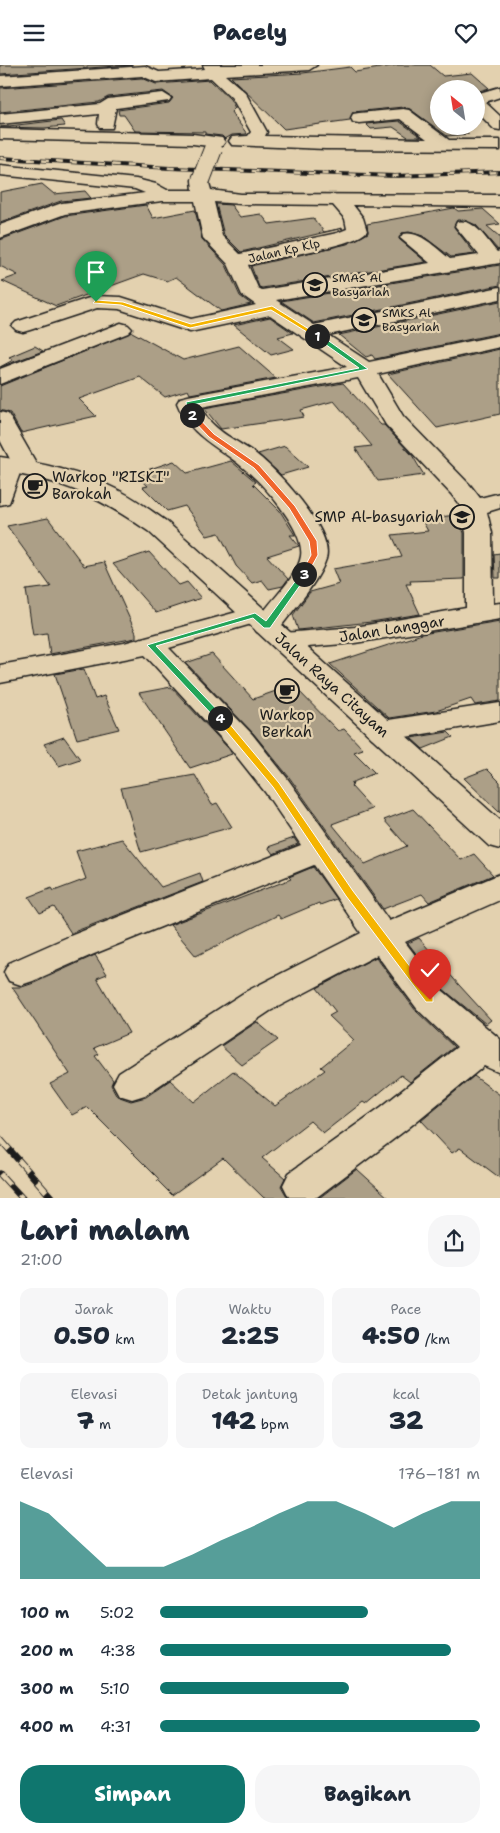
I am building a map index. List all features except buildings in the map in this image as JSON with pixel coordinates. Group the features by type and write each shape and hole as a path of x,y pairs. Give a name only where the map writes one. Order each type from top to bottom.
{"street":[{"path":"0,81 134,69 148,71 156,77 213,70 309,65"},
{"path":"213,70 241,97 259,132 254,141"},
{"path":"34,78 42,113"},
{"path":"485,96 500,92"},
{"path":"106,138 107,108 111,103 163,98"},
{"path":"0,119 42,113 107,108"},
{"path":"485,110 500,125"},
{"path":"359,118 403,114 445,145"},
{"path":"177,120 186,134 193,139 214,146 254,141 324,144 500,145"},
{"path":"0,133 106,138 193,139"},
{"path":"214,146 202,187 213,237 237,262"},
{"path":"0,170 136,184 150,188 163,196"},
{"path":"7,230 62,209 163,196 202,187 262,200 500,201"},
{"name":"Jalan Kp Klp","path":"338,199 354,218 357,231 351,235 261,254 237,262 249,291 364,369 394,419 461,490 474,508 479,533 478,570 490,613"},
{"path":"464,226 496,257"},
{"path":"410,238 446,266"},
{"path":"23,326 96,302 121,303 190,326 266,302 496,257"},
{"path":"312,332 500,293"},
{"path":"0,377 122,329"},
{"path":"269,628 308,569 314,555 313,541 292,507 256,466 198,424 191,413 188,403 500,341"},
{"path":"0,419 12,466 0,498"},
{"name":"Jalan Raya Citayam","path":"12,466 87,485 121,501 157,526 500,838"},
{"path":"474,508 500,500"},
{"name":"Jalan Langgar","path":"0,674 151,645 269,628 356,635 490,613"},
{"path":"151,645 241,741 276,785 382,938 435,1005 488,1051"},
{"path":"382,731 500,712"},
{"path":"22,973 82,945 320,851"},
{"path":"132,1084 264,998 382,938 500,886"},
{"path":"303,1185 394,1118 474,1053 488,1051"}],"railway":[{"path":"0,158 170,168 395,176 500,172"},
{"path":"0,1139 52,1198"},
{"path":"0,1174 22,1198"}],"place":[{"name":"SMAS Al Basyariah","path":"315,285"},
{"name":"SMKS Al Basyariah","path":"364,320"},
{"name":"Warkop \"RISKI\" Barokah","path":"35,486"},
{"name":"SMP Al-basyariah","path":"462,517"},
{"name":"Warkop Berkah","path":"287,691"}],"route":[{"path":"96,302 121,303 190,326 272,308 312,332 364,369 188,403 191,413 198,424 256,466 292,507 313,541 314,555 308,569 267,626 255,615 151,645 241,741 276,785 382,938 430,1000"}]}
